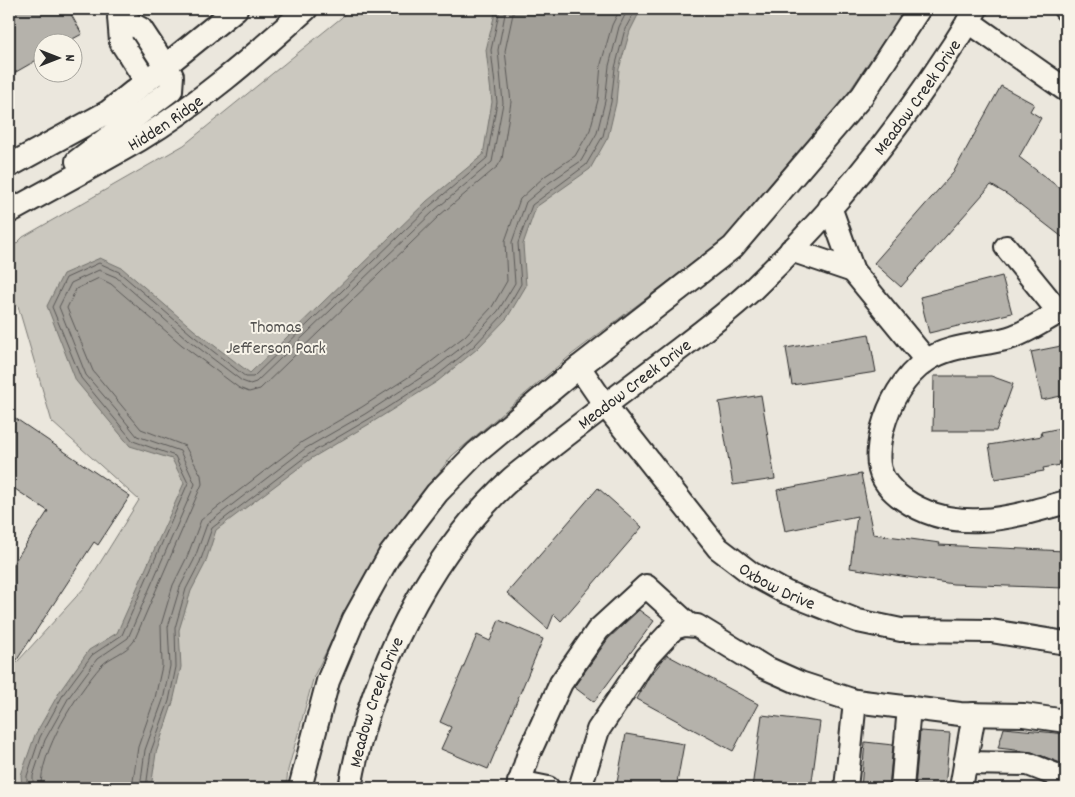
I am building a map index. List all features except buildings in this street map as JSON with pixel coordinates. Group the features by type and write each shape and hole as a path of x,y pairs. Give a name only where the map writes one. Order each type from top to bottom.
{"street":[{"path":"9,166 108,112 236,9"},
{"name":"Hidden Ridge","path":"9,212 139,140 178,114 269,42 306,9"},
{"path":"300,788 328,681 354,619 389,556 437,493 476,453 579,367 733,247 862,96 919,9"},
{"path":"45,192 74,164 171,90 172,76 141,29 118,13"},
{"path":"118,13 121,42 146,81"},
{"path":"972,15 1066,90"},
{"name":"Meadow Creek Drive","path":"350,788 356,755 373,698 398,636 438,565 479,514 511,480 713,322 751,290 791,250 830,207 906,115 972,15"},
{"path":"830,207 853,271 926,360"},
{"path":"1006,247 1062,310 1009,338 979,342 926,360 911,374 888,410 878,453 880,474 889,489 926,513 950,520 972,521 1000,517 1066,502"},
{"path":"791,250 853,271"},
{"name":"Oxbow Drive","path":"579,367 605,405 718,548 752,574 785,592 858,621 900,630 991,631 1066,643"},
{"path":"548,788 519,785 561,683 605,623 646,586 689,625"},
{"path":"580,788 598,730 642,665 674,628 689,625 697,626 764,667 800,683 855,701 974,714 1024,715 1066,721"},
{"path":"846,788 855,701"},
{"path":"902,788 909,707"},
{"path":"961,788 974,714"},
{"path":"965,763 1028,764 1066,780"}],"green space":[{"name":"Thomas Jefferson Park","path":"350,9 905,9 848,93 785,172 723,240 571,355 452,456 400,521 358,588 314,676 288,770 286,788 9,788 9,671 85,587 139,500 52,422 18,306 9,299 9,251 23,237 184,145"}],"water":[{"path":"496,9 641,9 630,31 619,69 616,103 608,137 590,169 536,207 523,244 526,286 507,318 477,349 438,381 312,458 216,530 205,564 191,591 179,630 181,667 173,702 156,753 151,788 22,788 21,775 35,735 60,691 89,650 117,633 184,483 172,459 130,446 76,381 47,306 63,274 100,258 122,268 194,330 250,373 427,201 483,155 492,102 486,50"}]}
